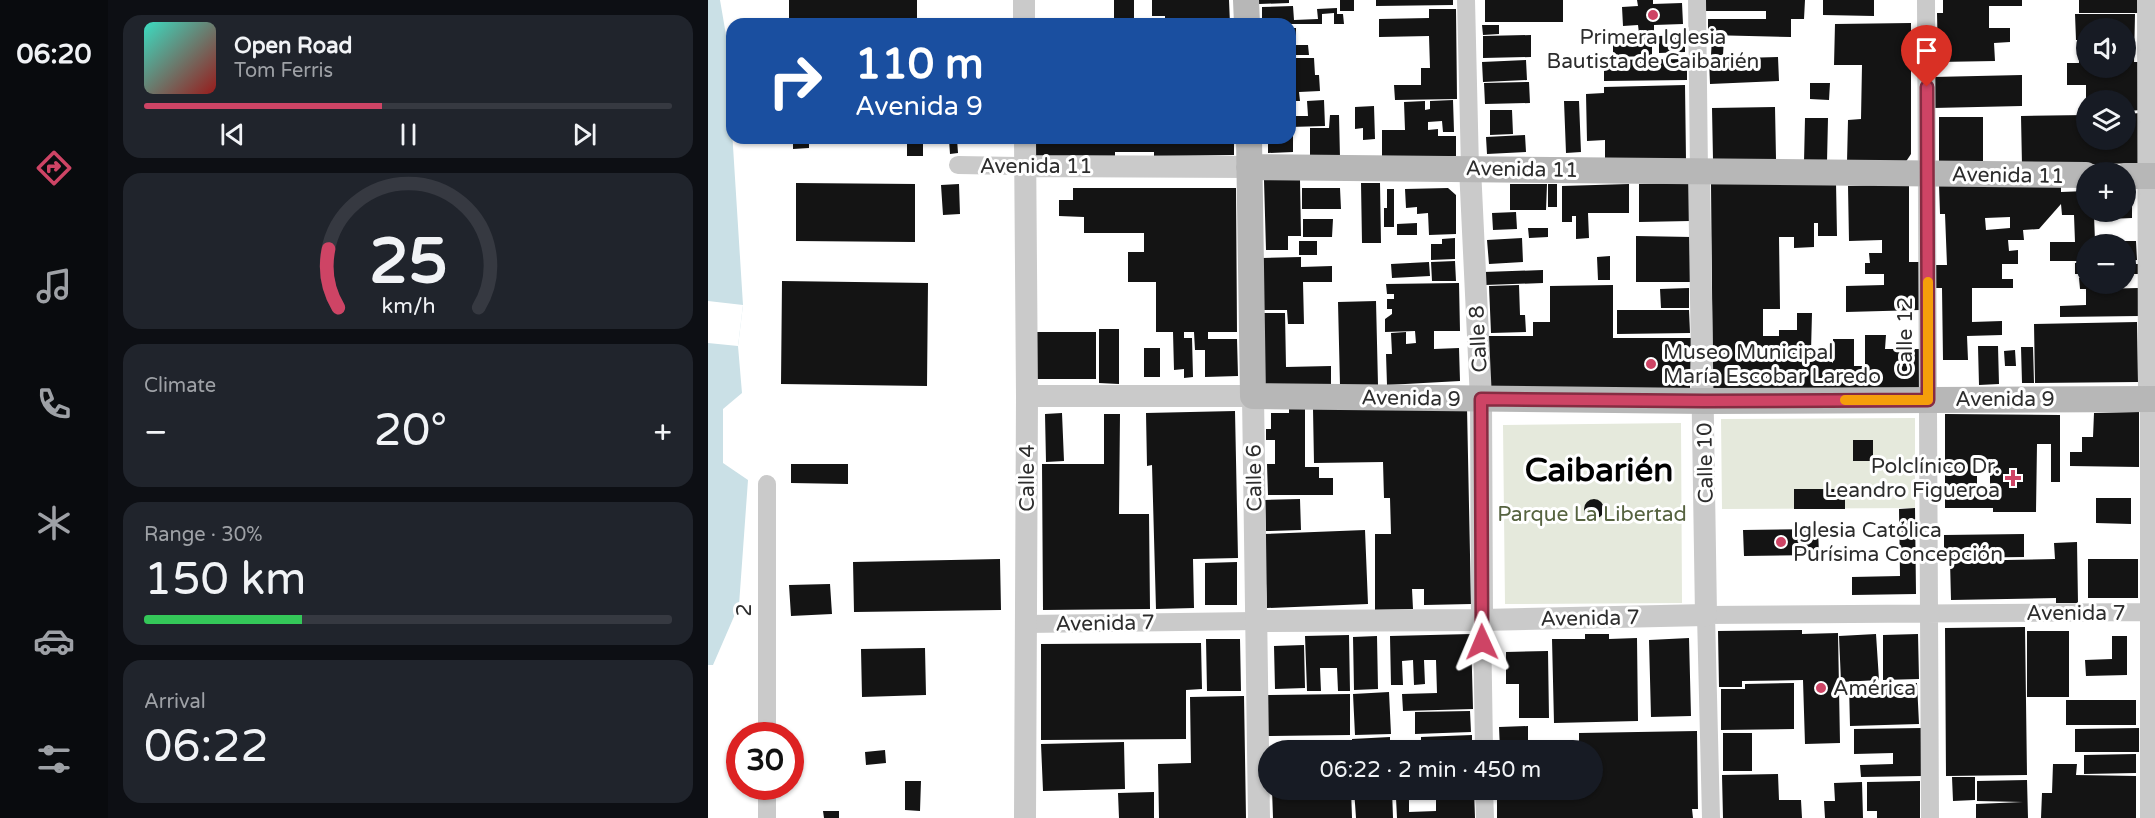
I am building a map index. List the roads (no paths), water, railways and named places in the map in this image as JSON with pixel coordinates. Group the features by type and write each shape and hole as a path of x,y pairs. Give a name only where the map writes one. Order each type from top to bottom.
{"main road":[{"path":"1246,0 1247,18"},
{"name":"Calle 6","path":"1249,144 1253,396"},
{"name":"Avenida 11","path":"1249,167 2076,176"},
{"name":"Avenida 9","path":"1253,396 1704,401 2152,399"}],"street":[{"path":"1024,0 1024,18"},
{"name":"Calle 8","path":"1466,0 1470,168 1481,399 1484,740"},
{"name":"Calle 10","path":"1697,0 1706,615 1712,818"},
{"name":"Calle 12","path":"1926,0 1930,818"},
{"path":"2148,0 2143,176 2152,399 2149,818"},
{"name":"Calle 4","path":"1025,144 1027,396 1025,818"},
{"name":"Avenida 11","path":"958,165 1249,167"},
{"name":"Avenida 9","path":"1027,396 1253,396"},
{"name":"Calle 6","path":"1253,396 1259,818"},
{"name":"2","path":"767,484 767,722"},
{"name":"Avenida 7","path":"1026,624 2152,612"},
{"path":"767,800 767,818"},
{"path":"1484,800 1485,818"}],"water":[{"path":"708,0 720,0 726,35 726,144 733,144 743,305 738,346 742,393 723,409 723,463 748,480 739,605 713,665 708,665"}],"place":[{"name":"Primera Iglesia Bautista de Caibarién","path":"1653,15"},
{"name":"Museo Municipal María Escobar Laredo","path":"1651,364"},
{"name":"Polclínico Dr. Leandro Figueroa","path":"2013,478"},
{"name":"Iglesia Católica Purísima Concepción","path":"1781,542"},
{"name":"América","path":"1821,688"}],"district":[{"name":"Caibarién","path":"1599,469"}],"park label":[{"name":"Parque La Libertad","path":"1592,514"}]}
